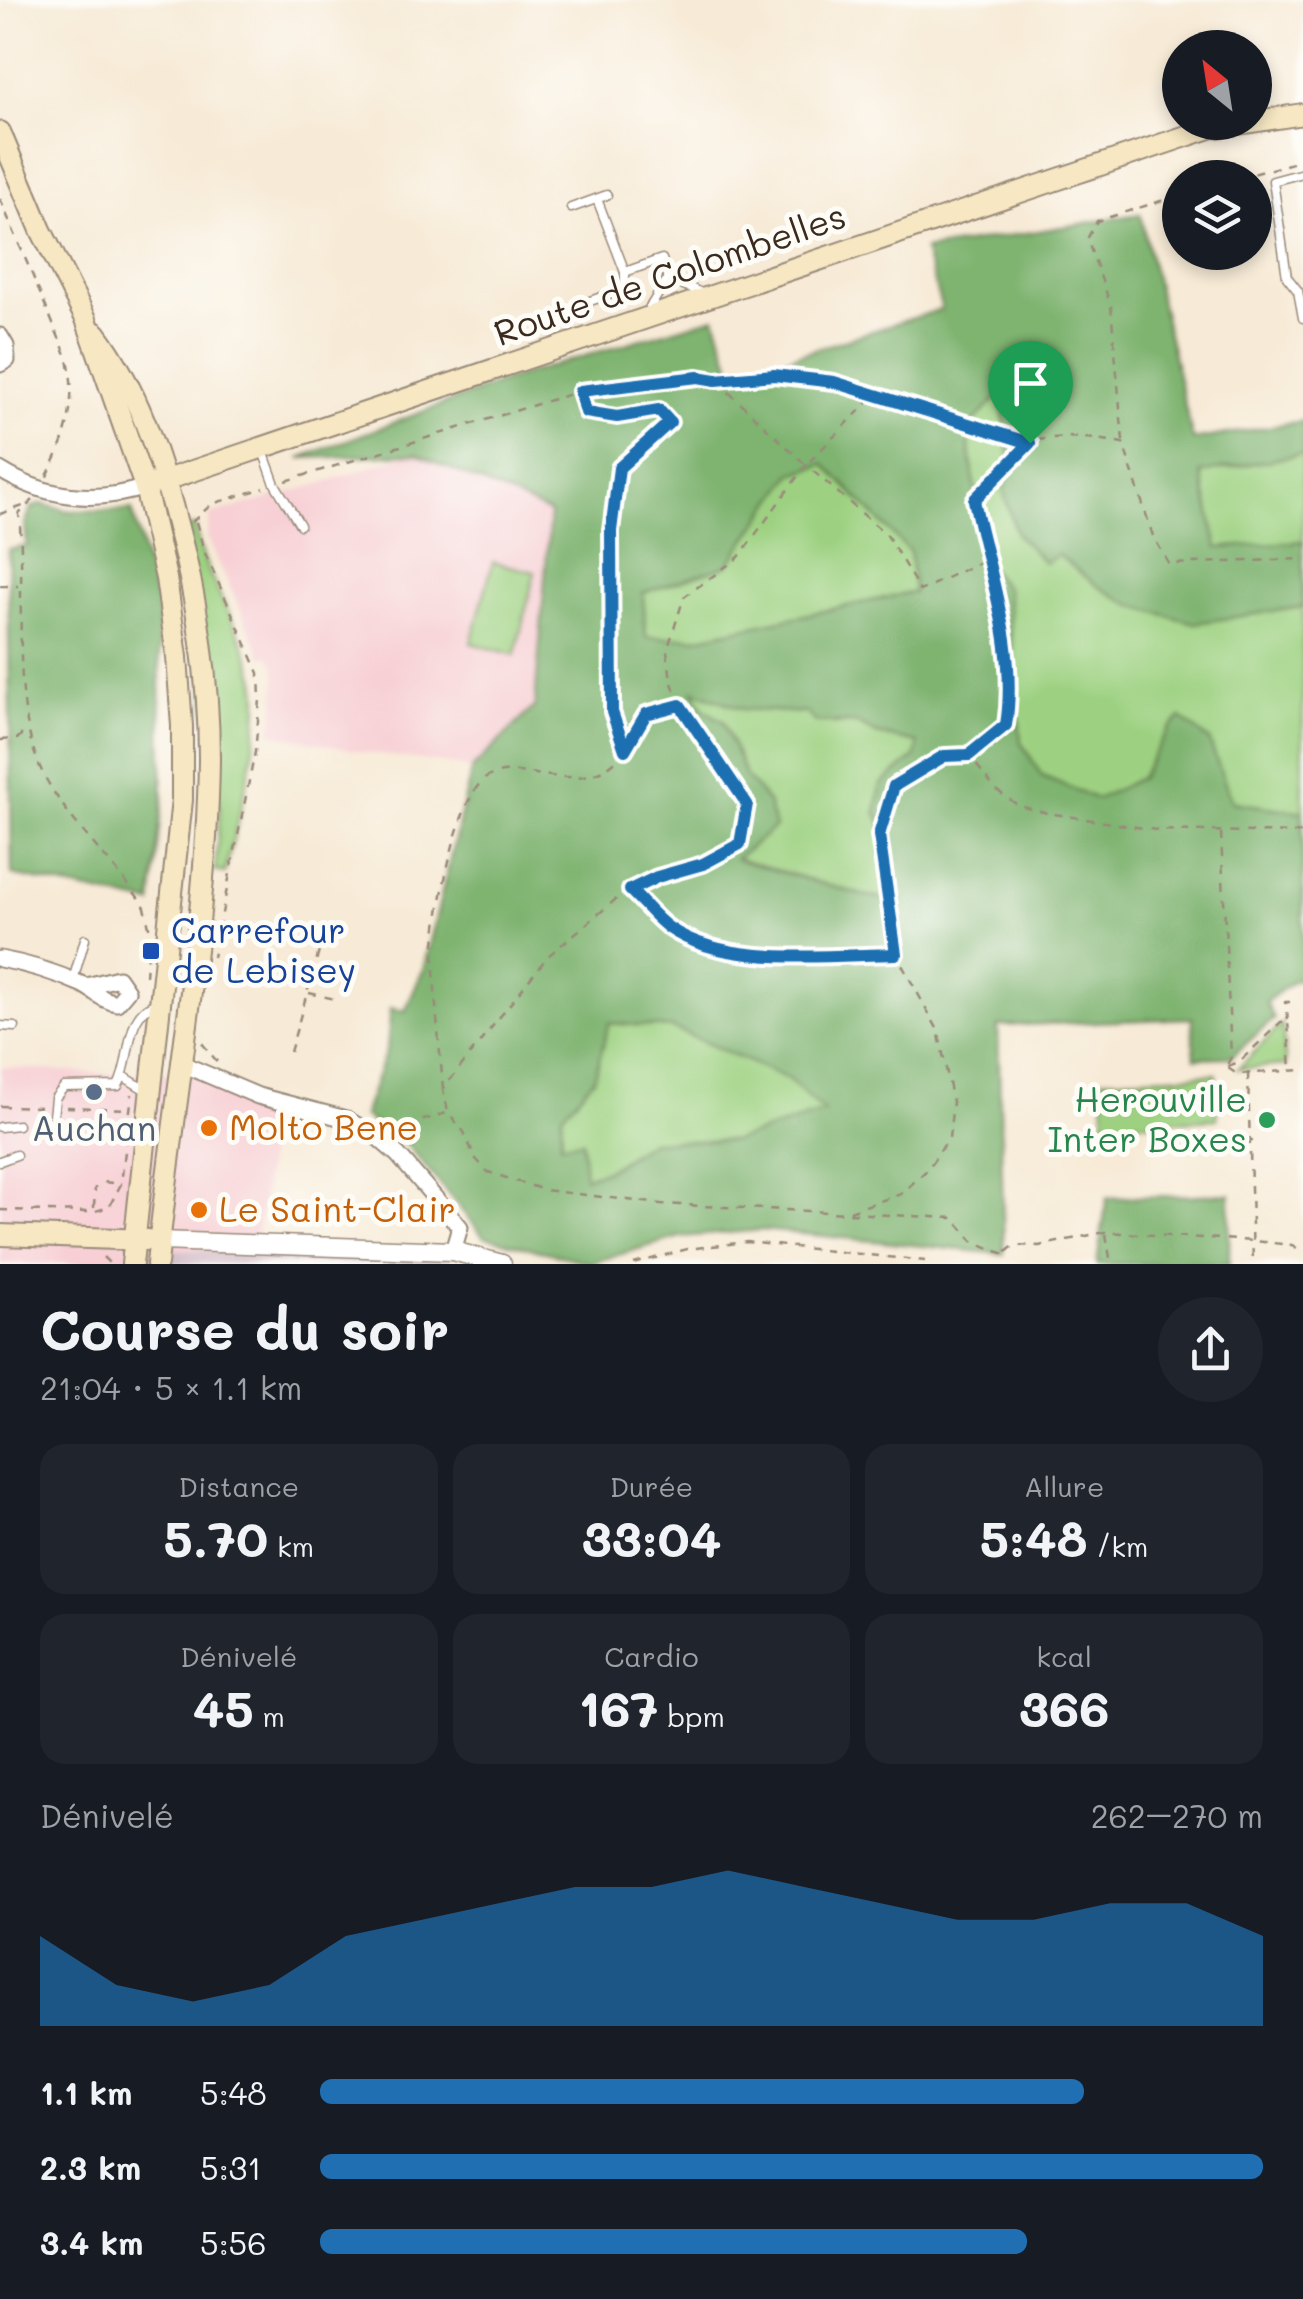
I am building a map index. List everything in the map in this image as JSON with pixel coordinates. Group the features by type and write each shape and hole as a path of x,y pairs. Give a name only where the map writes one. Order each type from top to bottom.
{"main road":[{"path":"1272,108 1303,102"},
{"name":"Route de Colombelles","path":"1272,118 1303,114"},
{"path":"0,132 86,319 145,487 171,612 182,726 182,800 162,1002 143,1090 132,1264"},
{"name":"Route de Colombelles","path":"145,487 1178,140"},
{"path":"86,319 125,377 166,480 189,568 199,630 208,758 201,908 158,1264"},
{"path":"0,1235 160,1241"}],"street":[{"path":"0,336 6,346 6,360 0,364"},
{"path":"0,470 40,489 69,496 106,496 145,487"},
{"path":"0,959 31,974 80,983"},
{"path":"180,1062 230,1086 346,1119 377,1137 398,1154 460,1227 454,1251"},
{"path":"160,1241 454,1251 502,1264"}],"lane":[{"path":"1303,174 1273,181 1288,277 1298,291 1303,318"},
{"path":"570,208 607,195"},
{"path":"590,301 625,289 624,272 597,199"},
{"path":"624,272 662,260 668,278 708,296"},
{"path":"642,318 668,278"},
{"path":"262,448 276,484 300,525"},
{"path":"80,983 85,939"},
{"path":"52,1126 55,1098 64,1087 118,1086 134,1024 151,1004 162,1002"},
{"path":"0,1026 15,1028"},
{"path":"123,1076 143,1090"},
{"path":"0,1128 18,1125"},
{"path":"0,1161 16,1155"}],"path":[{"path":"1272,169 1303,160"},
{"path":"0,199 68,359 72,381 68,426 44,482"},
{"path":"1162,201 1096,221 1087,239 1111,306 1123,443 1153,536 1169,564 1303,559"},
{"path":"212,958 255,752 260,691 259,673 204,551 196,521 205,509 224,498 580,391 698,377 716,380 774,375 834,382 1030,443 1093,438 1123,443"},
{"path":"716,380 887,535 920,590 986,559"},
{"path":"580,391 586,412 617,417 659,410 670,422 619,468 611,531 612,712 625,750"},
{"path":"443,1090 548,956 630,890 657,877 703,864 740,844 747,804 680,705 670,680 666,651 684,597 739,556 806,464 876,395"},
{"path":"847,1212 900,1194 927,1170 949,1138 953,1102 938,1030 896,954 879,835 894,786 944,756 969,755 1006,725 1010,698 996,588 974,500 1030,443"},
{"path":"0,514 33,500 20,514 24,553 20,586 27,728 34,754 47,782 145,907 149,926 146,958"},
{"path":"0,586 20,586"},
{"path":"680,705 646,714 625,750 596,772 573,779 504,772 485,778 461,811 434,956 443,1090 448,1112 464,1132 475,1158 488,1172 544,1190 661,1204 953,1218 972,1241 1004,1254"},
{"path":"0,740 16,739 27,728"},
{"path":"969,755 995,789 1019,806 1156,830 1303,833"},
{"path":"1222,832 1232,1057 1226,1067"},
{"path":"630,890 669,928 716,950 785,955 896,954"},
{"path":"290,1052 320,948"},
{"path":"307,992 339,1000"},
{"path":"1290,1002 1286,1002 1290,1071"},
{"path":"1226,1067 1239,1062 1281,1022 1288,1021"},
{"path":"1226,1067 1237,1074 1303,1070"},
{"path":"1248,1073 1253,1264"},
{"path":"0,1210 109,1207 121,1184 143,1090"},
{"path":"392,1130 448,1112"},
{"path":"1230,1142 1252,1142"},
{"path":"104,1182 121,1184"},
{"path":"95,1187 97,1209"},
{"path":"1106,1232 1110,1264"},
{"path":"1003,1261 1004,1254 1015,1246 1039,1246 1106,1232 1253,1241 1292,1245 1303,1252"},
{"path":"634,1264 686,1249 747,1242 925,1261"},
{"path":"96,1256 110,1264"}],"shaded area":[{"path":"569,405 566,794 450,764 362,752 271,733 276,708 276,669 269,655 262,657 207,537 210,515"},
{"path":"0,1067 120,1075 190,1073 274,1106 255,1255 146,1249 139,1264 0,1264"},
{"path":"145,1249 442,1258 459,1264 139,1264"}],"green space":[{"path":"1140,214 1193,440 1303,421 1303,454 1201,473 1218,548 1303,541 1303,607 1195,623 1134,606 1099,587 1058,555 1045,563 1017,535 1003,490 1012,470 1000,394 967,430 985,563 1007,589 1021,742 1042,776 1097,799 1140,778 1170,728 1181,718 1209,740 1232,802 1303,812 1303,980 1294,980 1266,1002 1274,1019 1231,1057 1195,1058 1192,1018 998,1026 1004,1254 763,1230 680,1237 590,1263 484,1237 406,1144 363,1116 387,1048 391,1008 405,1011 423,970 472,769 535,706 550,513 417,454 300,458 515,377 715,317 734,375 942,309 924,250","holes":["824,464 910,552 914,592 696,638 646,637 643,593 728,565 792,474","694,691 743,709 806,713 816,722 855,723 877,734 918,743 916,756 881,785 876,812 891,843 890,878 901,901 862,895 736,859 775,827 768,802 746,777 723,721 703,709","609,1023 673,1028 788,1079 824,1112 733,1141 651,1141 607,1170 585,1177 582,1141 561,1144 562,1115 594,1079"]},
{"path":"1000,393 1012,470 1003,490 1017,535 1057,554 1099,587 1195,623 1303,607 1303,812 1231,802 1209,740 1170,728 1140,778 1097,799 1042,776 1021,742 1007,589 985,563 967,430"},
{"path":"1303,454 1303,541 1218,549 1201,473"},
{"path":"824,464 910,552 914,592 696,638 646,637 643,593 728,565 792,474"},
{"path":"41,504 69,511 132,510 158,607 163,798 152,904 12,875 8,550 27,546 25,525 31,508"},
{"path":"195,526 206,565 249,657 258,696 249,773 225,873 215,871 220,809 187,528"},
{"path":"493,562 535,572 515,655 471,643"},
{"path":"693,690 743,709 807,713 833,724 855,723 877,734 918,743 917,756 881,785 876,811 891,843 890,878 902,901 862,895 735,858 768,802 746,777 723,721 703,710"},
{"path":"608,1023 673,1028 789,1079 825,1112 733,1141 651,1141 607,1170 584,1178 561,1144 562,1115 594,1079"},
{"path":"1282,1024 1286,1065 1238,1069"},
{"path":"1216,1074 1217,1119 1128,1123 1128,1132 1105,1133 1102,1079"},
{"path":"1230,1194 1229,1264 1097,1264 1107,1198"}],"place":[{"name":"Carrefour de Lebisey","path":"151,951"},
{"name":"Auchan","path":"94,1092"},
{"name":"Herouville Inter Boxes","path":"1267,1120"},
{"name":"Molto Bene","path":"209,1128"},
{"name":"Le Saint-Clair","path":"199,1210"}],"route":[{"path":"774,375 834,382 1030,443 974,500 1001,622 1010,698 1006,725 969,755 944,756 894,786 879,835 896,954 785,955 716,950 669,928 630,890 657,877 703,864 740,844 747,804 680,705 646,714 625,750 612,712 611,531 619,468 670,422 659,410 617,417 586,412 580,391 698,377 716,380 774,375"}]}
